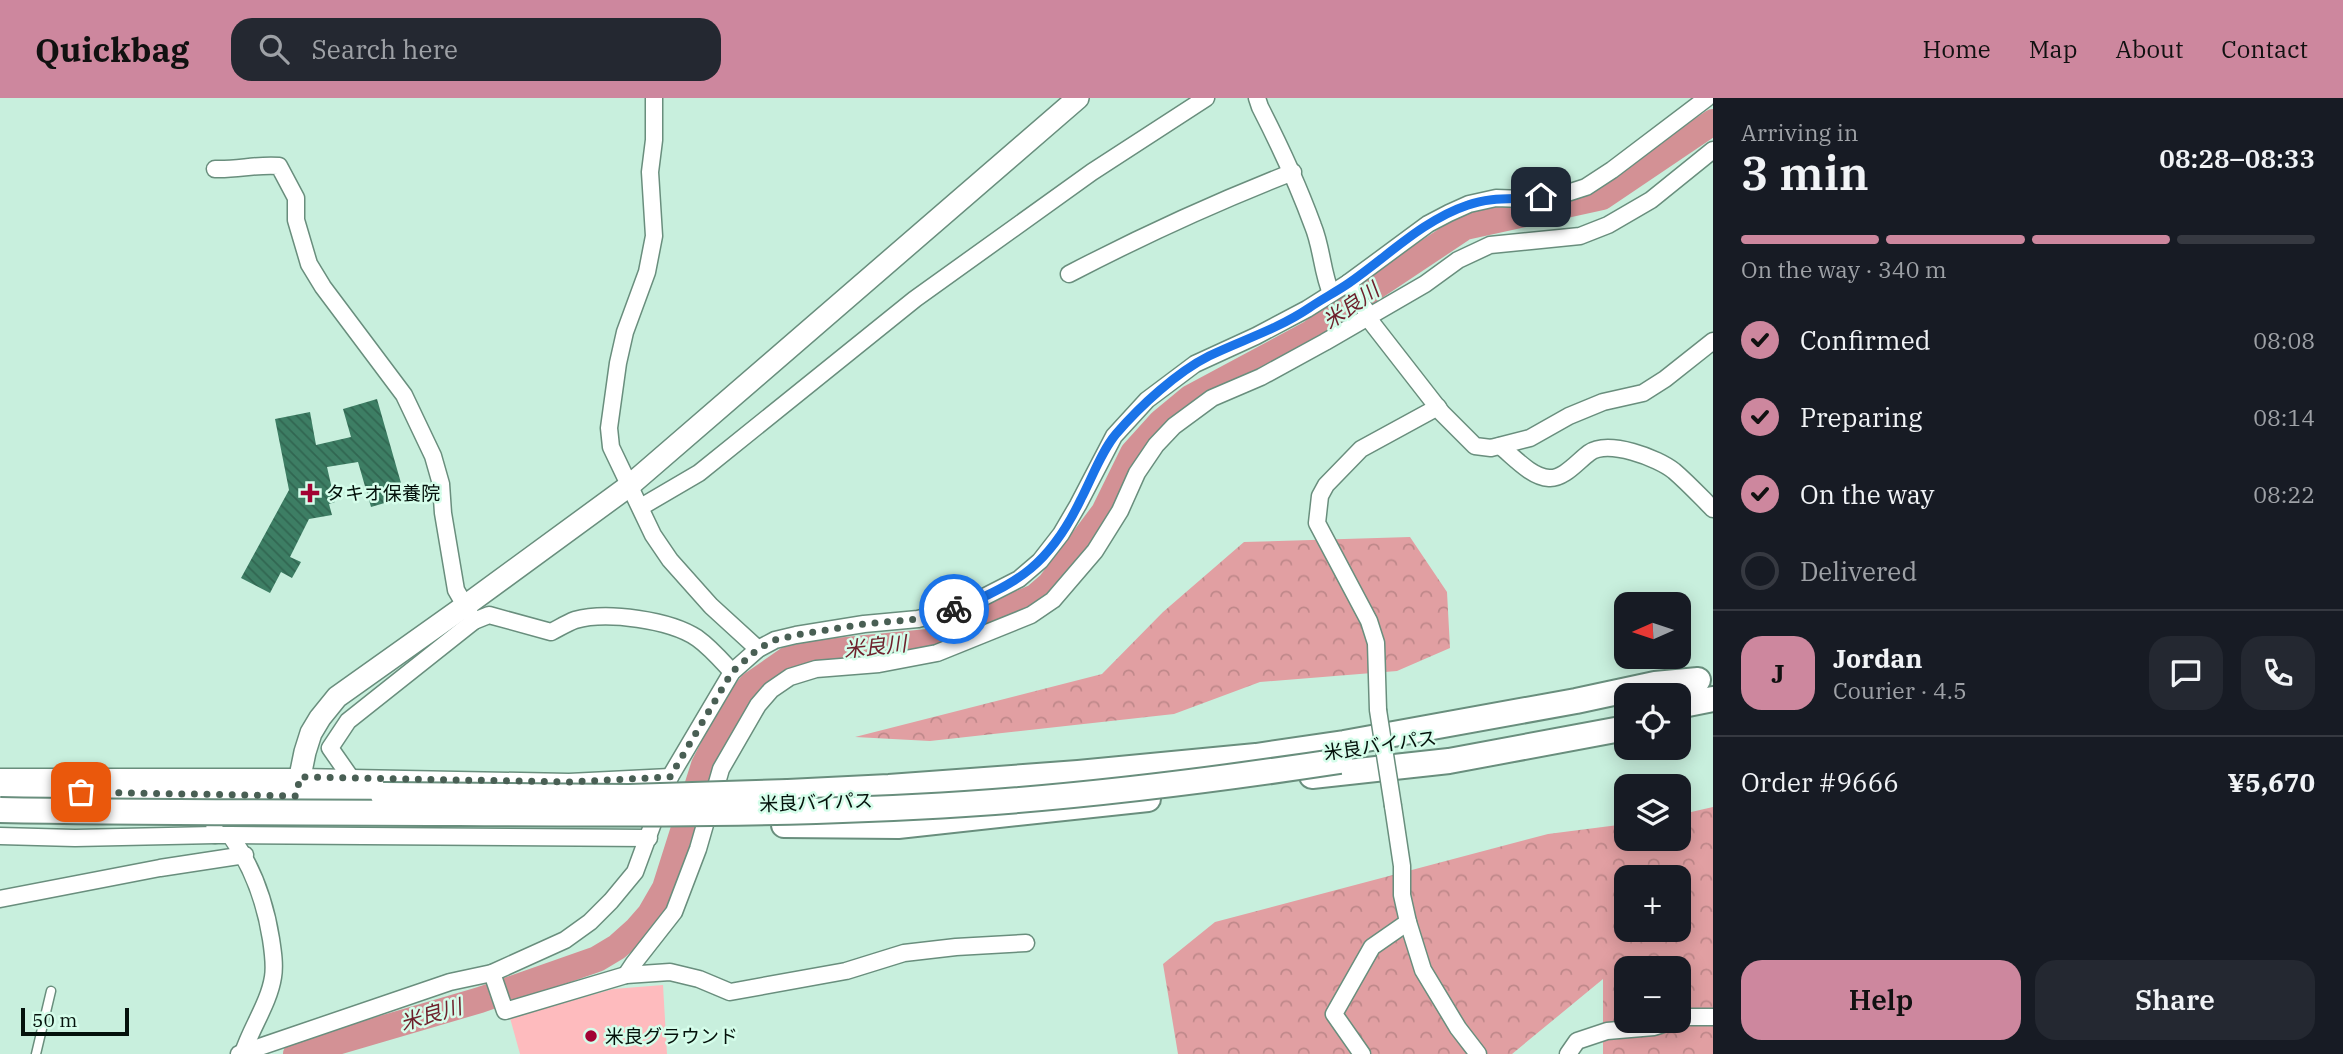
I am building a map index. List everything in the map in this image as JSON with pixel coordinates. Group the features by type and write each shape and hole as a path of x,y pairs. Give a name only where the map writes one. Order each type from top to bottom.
{"main road":[{"path":"0,790 297,798 383,795 629,797 788,792 1078,773 1256,756 1344,743 1655,684 1708,685"},
{"path":"1691,697 1708,685"},
{"name":"米良バイパス","path":"0,810 755,814 968,804 1227,778 1614,704"},
{"path":"1691,714 1713,710"},
{"name":"米良バイパス","path":"0,802 630,807 788,804 1088,784 1468,746 1614,718"},
{"path":"0,821 220,830 297,798 383,821 898,825 1086,807 1342,772 1449,761 1614,730"}],"street":[{"path":"654,98 654,140 650,172 654,236 647,272 625,332 610,428 611,447 653,535 688,583 758,649"},
{"path":"351,778 330,748 348,721 469,614 629,486 1078,98"},
{"path":"641,507 699,473 915,299 1093,172 1206,98"},
{"path":"1257,98 1293,172 1317,236 1325,279 1331,293"},
{"path":"241,1053 450,982 493,976 565,940 590,922 635,872 670,777 732,672 758,649 775,640 796,635 918,619 945,612 1019,579 1040,561 1061,534 1114,436 1147,400 1195,364 1281,324 1331,293 1350,286 1428,224 1469,204 1496,198 1558,196 1586,187 1707,98"},
{"path":"626,975 674,912 698,849 721,769 758,705 771,690 790,677 816,669 869,665 937,653 1041,609 1053,600 1095,551 1120,511 1148,455 1174,426 1212,398 1261,377 1367,313 1426,284 1458,260 1490,245 1580,236 1608,225 1651,200 1713,150"},
{"path":"215,169 279,166 287,177 296,198 296,220 309,264 323,287 404,395 433,456 441,484 456,590 469,614"},
{"path":"1069,274 1221,200 1293,172"},
{"path":"1350,286 1437,407 1475,446 1491,449 1530,439 1569,416 1603,402 1643,393 1713,341"},
{"path":"1437,407 1361,449 1326,485 1320,496 1317,523 1359,599 1376,643 1378,710 1408,922 1423,970 1458,1028 1478,1054"},
{"path":"1500,446 1532,472 1548,478 1558,476 1596,448 1619,448 1657,461 1673,470 1713,509"},
{"path":"297,798 311,733 337,697 469,614 489,615 551,632 575,620 602,617 666,624 695,636 732,672"},
{"path":"0,777 297,798 351,778 579,782 670,777"},
{"path":"0,836 75,838 220,830 649,838"},
{"path":"220,830 245,855 264,903 274,958 273,978 241,1053"},
{"path":"0,899 160,868 245,855"},
{"path":"1362,1054 1334,1014 1373,947 1408,922"},
{"path":"493,976 505,1011 626,975 670,972 699,979 730,992 846,971 904,953 1026,943"},
{"path":"1691,1017 1713,1017"},
{"path":"1568,1054 1577,1041 1614,1030"}],"lane":[{"path":"36,1054 51,991"}],"green space":[{"path":"1410,537 1447,592 1450,648 1397,671 1260,682 1174,714 930,741 855,737 1102,674 1163,612 1244,542"},
{"path":"1713,807 1713,1054 1603,1054 1603,979 1512,1054 1178,1054 1163,964 1215,922 1548,834 1614,826 1614,851 1691,851 1691,812"}],"shaded area":[{"name":"米良グラウンド","path":"663,985 667,1054 520,1054 510,1018 613,989"}],"building":[{"name":"タキオ保養院","path":"377,399 405,497 371,507 358,462 327,467 335,502 329,504 332,515 309,519 290,557 301,562 292,578 281,572 270,593 241,578 289,490 275,419 310,412 316,445 351,437 343,409"}],"waterway":[{"name":"米良川","path":"296,1054 480,1000 597,959 617,947 650,914 665,888 704,765 734,707 751,685 787,660 816,653 928,642 1035,597 1050,584 1104,512 1133,453 1161,422 1190,398 1311,333 1465,227 1602,197 1713,122"}],"way so far":[{"path":"81,792 296,796 300,777 569,782 670,777 732,672 758,649 775,640 796,635 918,619 954,609"}],"place":[{"name":"タキオ保養院","path":"310,493"},
{"name":"米良グラウンド","path":"591,1036"}],"route":[{"path":"954,609 1019,579 1040,561 1061,534 1114,436 1147,400 1195,364 1307,310 1428,224 1449,213 1469,204 1496,198 1541,197"}]}
